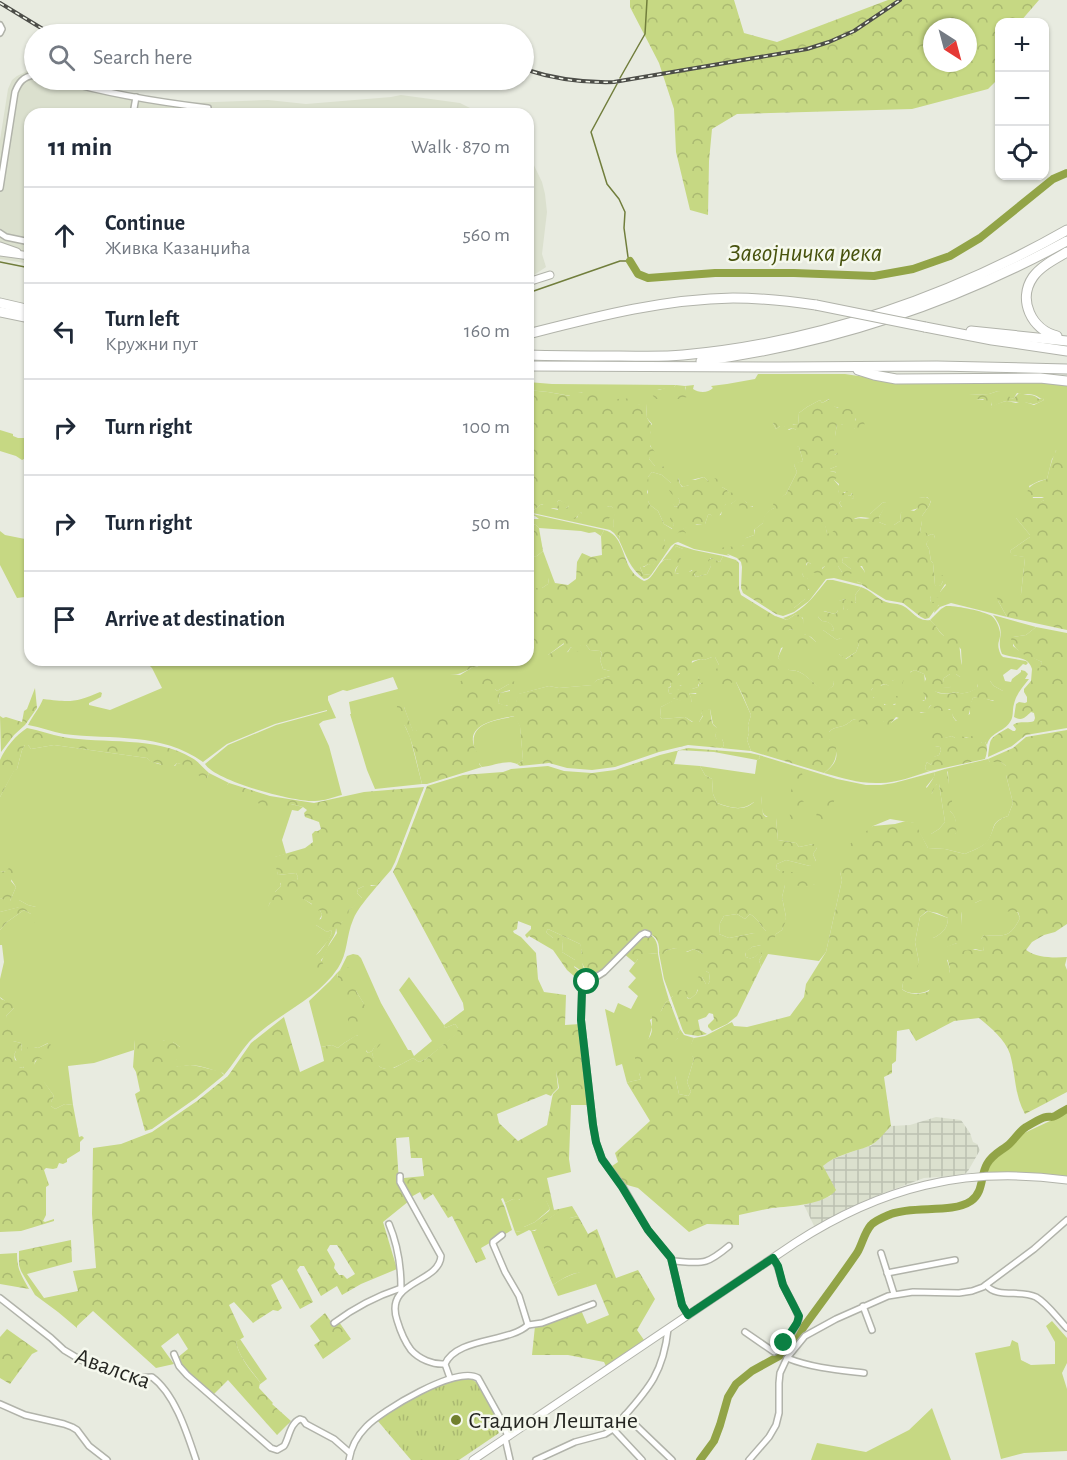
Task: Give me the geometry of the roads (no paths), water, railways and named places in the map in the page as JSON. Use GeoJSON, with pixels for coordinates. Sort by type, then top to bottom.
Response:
{"type":"FeatureCollection","features":[{"type":"Feature","properties":{"kind":"highway"},"geometry":{"type":"LineString","coordinates":[[534,355],[682,355],[758,344],[807,333],[885,311],[940,291],[994,268],[1067,230]]}},
{"type":"Feature","properties":{"kind":"highway"},"geometry":{"type":"LineString","coordinates":[[666,366],[784,348],[890,319],[986,281],[1067,241]]}},
{"type":"Feature","properties":{"kind":"highway"},"geometry":{"type":"LineString","coordinates":[[1067,252],[1036,274],[1027,292],[1028,309],[1037,325],[1043,331],[1067,340]]}},
{"type":"Feature","properties":{"kind":"highway"},"geometry":{"type":"LineString","coordinates":[[534,332],[585,319],[657,305],[702,299],[766,299],[816,305],[939,331],[1067,351]]}},
{"type":"Feature","properties":{"kind":"highway"},"geometry":{"type":"LineString","coordinates":[[0,303],[24,309]]}},
{"type":"Feature","properties":{"kind":"highway"},"geometry":{"type":"LineString","coordinates":[[0,312],[24,317]]}},
{"type":"Feature","properties":{"kind":"highway"},"geometry":{"type":"LineString","coordinates":[[939,331],[1001,333],[1067,340]]}},
{"type":"Feature","properties":{"kind":"highway"},"geometry":{"type":"LineString","coordinates":[[534,366],[937,366],[1067,369]]}},
{"type":"Feature","properties":{"kind":"highway"},"geometry":{"type":"LineString","coordinates":[[850,367],[896,379],[1040,378],[1067,381]]}},
{"type":"Feature","properties":{"kind":"main road"},"geometry":{"type":"LineString","coordinates":[[0,246],[19,254]]}},
{"type":"Feature","properties":{"kind":"main road"},"geometry":{"type":"LineString","coordinates":[[0,252],[24,255]]}},
{"type":"Feature","properties":{"kind":"main road"},"geometry":{"type":"LineString","coordinates":[[534,280],[550,275]]}},
{"type":"Feature","properties":{"kind":"main road"},"geometry":{"type":"LineString","coordinates":[[473,1460],[773,1258],[823,1226],[873,1201],[930,1184],[976,1177],[1025,1176],[1067,1180]]}},
{"type":"Feature","properties":{"kind":"street"},"geometry":{"type":"LineString","coordinates":[[0,25],[2,29],[0,33]]}},
{"type":"Feature","properties":{"kind":"street"},"geometry":{"type":"LineString","coordinates":[[0,188],[2,159],[15,92],[20,81],[24,78]]}},
{"type":"Feature","properties":{"kind":"street"},"geometry":{"type":"LineString","coordinates":[[100,90],[208,108]]}},
{"type":"Feature","properties":{"kind":"street"},"geometry":{"type":"LineString","coordinates":[[134,108],[136,97]]}},
{"type":"Feature","properties":{"kind":"street"},"geometry":{"type":"LineString","coordinates":[[0,233],[6,237],[24,241]]}},
{"type":"Feature","properties":{"kind":"street"},"geometry":{"type":"LineString","coordinates":[[648,934],[641,935],[604,972],[584,986],[581,1020],[593,1125],[602,1159],[648,1230],[673,1261],[682,1305],[688,1315]]}},
{"type":"Feature","properties":{"kind":"street"},"geometry":{"type":"LineString","coordinates":[[334,1323],[380,1294],[401,1290],[436,1268],[441,1260],[441,1256],[400,1182],[400,1176]]}},
{"type":"Feature","properties":{"kind":"street"},"geometry":{"type":"LineString","coordinates":[[749,1460],[769,1437],[778,1419],[779,1378],[787,1358],[805,1336],[863,1306],[894,1294],[959,1293],[978,1289],[1034,1249],[1067,1220]]}},
{"type":"Feature","properties":{"kind":"street"},"geometry":{"type":"LineString","coordinates":[[389,1224],[401,1276],[401,1290],[395,1304],[394,1314],[399,1327],[416,1354],[429,1362],[445,1364]]}},
{"type":"Feature","properties":{"kind":"street"},"geometry":{"type":"LineString","coordinates":[[502,1235],[493,1244],[519,1296],[528,1324]]}},
{"type":"Feature","properties":{"kind":"street"},"geometry":{"type":"LineString","coordinates":[[673,1261],[707,1262],[729,1246]]}},
{"type":"Feature","properties":{"kind":"street"},"geometry":{"type":"LineString","coordinates":[[880,1253],[894,1294]]}},
{"type":"Feature","properties":{"kind":"street"},"geometry":{"type":"LineString","coordinates":[[745,1332],[774,1352],[784,1343],[799,1319],[773,1258]]}},
{"type":"Feature","properties":{"kind":"street"},"geometry":{"type":"LineString","coordinates":[[888,1274],[955,1260]]}},
{"type":"Feature","properties":{"kind":"street"},"geometry":{"type":"LineString","coordinates":[[986,1285],[994,1292],[1018,1293],[1036,1297],[1067,1328]]}},
{"type":"Feature","properties":{"kind":"street","name":"Авалска"},"geometry":{"type":"LineString","coordinates":[[0,1298],[64,1350],[79,1359],[106,1370],[136,1377],[152,1377],[156,1380],[177,1412],[196,1460]]}},
{"type":"Feature","properties":{"kind":"street"},"geometry":{"type":"LineString","coordinates":[[450,1378],[445,1364],[452,1354],[469,1346],[511,1334],[528,1324],[542,1323],[593,1304]]}},
{"type":"Feature","properties":{"kind":"street"},"geometry":{"type":"LineString","coordinates":[[863,1306],[872,1330]]}},
{"type":"Feature","properties":{"kind":"street"},"geometry":{"type":"LineString","coordinates":[[536,1460],[575,1442],[605,1434],[613,1429],[647,1389],[659,1369],[666,1347],[668,1329]]}},
{"type":"Feature","properties":{"kind":"street"},"geometry":{"type":"LineString","coordinates":[[174,1354],[179,1366],[187,1375],[213,1400],[271,1448],[277,1450],[284,1446],[293,1425],[296,1420],[300,1419],[334,1439],[350,1452]]}},
{"type":"Feature","properties":{"kind":"street"},"geometry":{"type":"LineString","coordinates":[[787,1358],[831,1370],[864,1373]]}},
{"type":"Feature","properties":{"kind":"street"},"geometry":{"type":"LineString","coordinates":[[349,1460],[355,1439],[375,1419],[404,1400],[450,1378],[472,1375],[478,1378],[501,1418],[510,1460]]}},
{"type":"Feature","properties":{"kind":"street"},"geometry":{"type":"LineString","coordinates":[[0,1404],[25,1415],[72,1427],[89,1446],[107,1460]]}},
{"type":"Feature","properties":{"kind":"street"},"geometry":{"type":"LineString","coordinates":[[625,1415],[672,1460]]}},
{"type":"Feature","properties":{"kind":"street"},"geometry":{"type":"LineString","coordinates":[[613,1429],[642,1460]]}},
{"type":"Feature","properties":{"kind":"waterway"},"geometry":{"type":"LineString","coordinates":[[620,78],[645,34],[647,0]]}},
{"type":"Feature","properties":{"kind":"waterway"},"geometry":{"type":"LineString","coordinates":[[534,291],[620,261],[630,261],[624,228],[625,212],[619,199],[607,184],[591,132],[617,84]]}},
{"type":"Feature","properties":{"kind":"waterway","name":"Завојничка река"},"geometry":{"type":"LineString","coordinates":[[630,261],[638,274],[648,278],[715,273],[874,276],[913,269],[950,256],[980,238],[1053,179],[1067,173]]}},
{"type":"Feature","properties":{"kind":"waterway"},"geometry":{"type":"LineString","coordinates":[[0,262],[24,267]]}},
{"type":"Feature","properties":{"kind":"waterway"},"geometry":{"type":"LineString","coordinates":[[700,1460],[714,1441],[728,1397],[736,1384],[752,1371],[781,1355],[790,1346],[857,1253],[871,1225],[883,1217],[900,1211],[954,1207],[971,1201],[980,1189],[985,1169],[993,1156],[1010,1144],[1026,1127],[1046,1117],[1054,1117],[1067,1109]]}},
{"type":"Feature","properties":{"kind":"railway"},"geometry":{"type":"LineString","coordinates":[[534,72],[568,80],[614,82],[807,49],[854,31],[900,0]]}},
{"type":"Feature","properties":{"kind":"railway"},"geometry":{"type":"LineString","coordinates":[[0,3],[35,24]]}},
{"type":"Feature","properties":{"kind":"place","name":"Стадион Лештане"},"geometry":{"type":"Point","coordinates":[456,1420]}}]}
